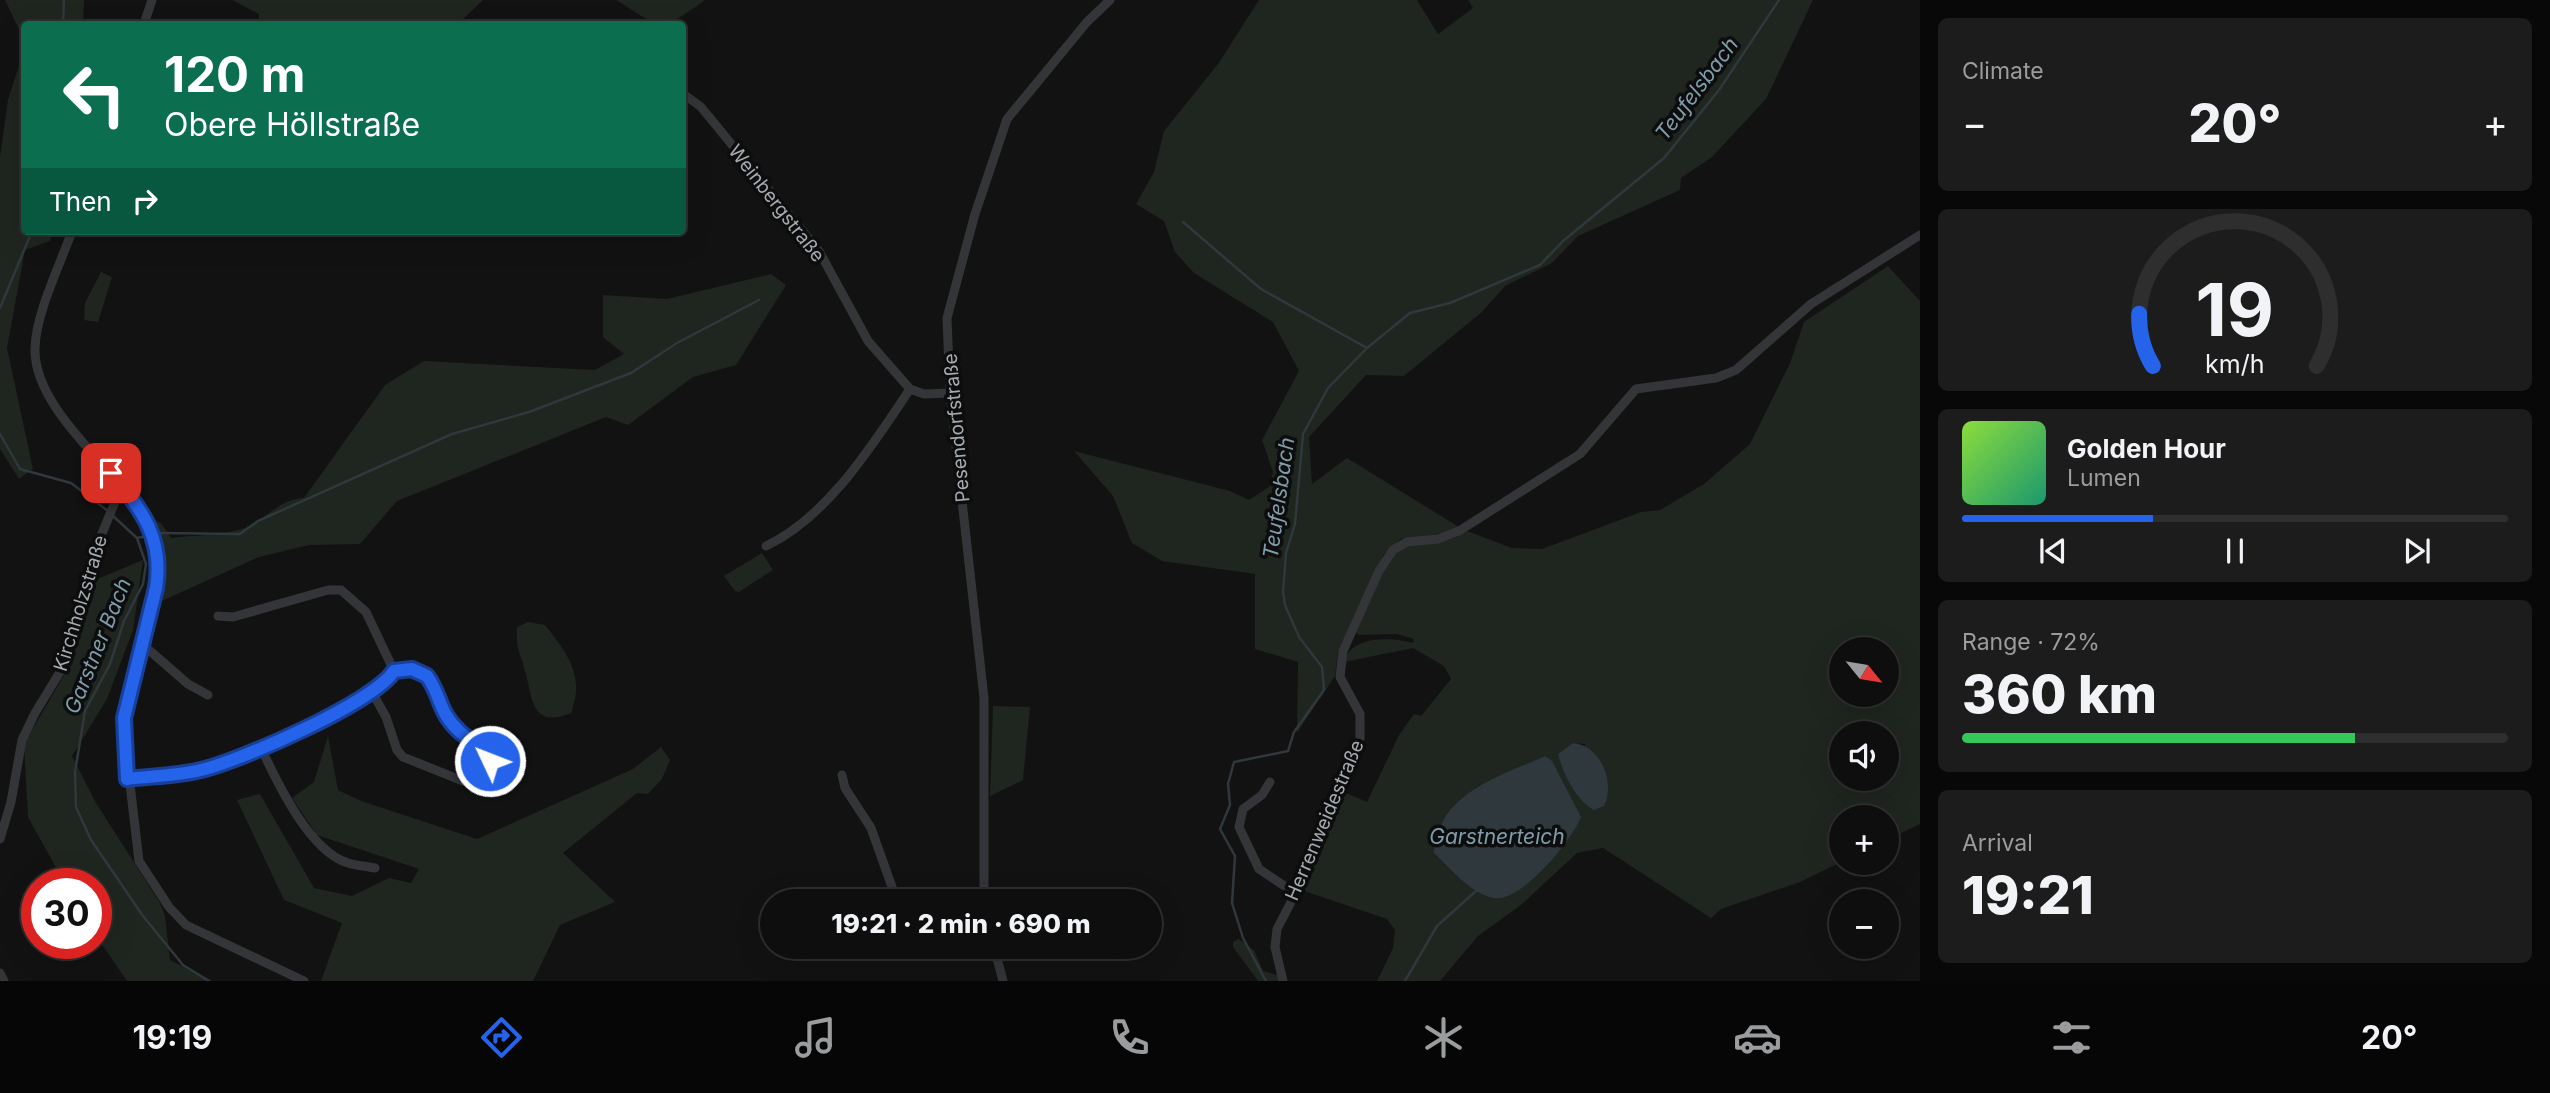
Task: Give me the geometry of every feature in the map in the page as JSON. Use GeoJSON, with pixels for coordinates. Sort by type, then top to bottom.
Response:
{"type":"FeatureCollection","features":[{"type":"Feature","properties":{"kind":"street"},"geometry":{"type":"LineString","coordinates":[[145,21],[152,0]]}},
{"type":"Feature","properties":{"kind":"street","name":"Pesendorfstraße"},"geometry":{"type":"LineString","coordinates":[[984,889],[984,698],[950,393],[947,318],[975,214],[1007,119],[1087,22],[1110,0]]}},
{"type":"Feature","properties":{"kind":"street","name":"Weinbergstraße"},"geometry":{"type":"LineString","coordinates":[[686,96],[701,107],[819,251],[854,320],[868,341],[910,389]]}},
{"type":"Feature","properties":{"kind":"street"},"geometry":{"type":"LineString","coordinates":[[71,235],[38,330],[35,349],[37,369],[50,400],[122,485],[148,521],[157,554],[156,588],[124,718],[127,779],[139,861],[169,907],[194,930],[304,981]]}},
{"type":"Feature","properties":{"kind":"street","name":"Herrenweidestraße"},"geometry":{"type":"LineString","coordinates":[[1283,981],[1275,939],[1281,918],[1306,872],[1321,824],[1360,739],[1360,714],[1343,684],[1340,661],[1378,571],[1393,550],[1407,542],[1438,539],[1459,531],[1580,454],[1636,388],[1716,378],[1736,370],[1811,304],[1920,235]]}},
{"type":"Feature","properties":{"kind":"street"},"geometry":{"type":"LineString","coordinates":[[766,546],[820,506],[846,478],[863,459],[910,389],[924,394],[950,393]]}},
{"type":"Feature","properties":{"kind":"street","name":"Kirchholzstraße"},"geometry":{"type":"LineString","coordinates":[[0,839],[11,802],[22,740],[34,713],[63,667],[91,559],[112,503],[122,485]]}},
{"type":"Feature","properties":{"kind":"street"},"geometry":{"type":"LineString","coordinates":[[218,616],[233,617],[328,590],[341,590],[366,612],[394,671]]}},
{"type":"Feature","properties":{"kind":"street"},"geometry":{"type":"LineString","coordinates":[[142,643],[188,684],[208,695]]}},
{"type":"Feature","properties":{"kind":"street"},"geometry":{"type":"LineString","coordinates":[[127,779],[199,771],[261,748],[310,726],[372,692],[384,684],[394,671],[412,669],[430,679],[445,717],[466,738],[488,752],[489,764],[481,780],[468,783],[403,757],[372,692]]}},
{"type":"Feature","properties":{"kind":"street"},"geometry":{"type":"LineString","coordinates":[[261,748],[309,831],[343,861],[374,869]]}},
{"type":"Feature","properties":{"kind":"street"},"geometry":{"type":"LineString","coordinates":[[846,781],[871,828],[893,889]]}},
{"type":"Feature","properties":{"kind":"street"},"geometry":{"type":"LineString","coordinates":[[1270,782],[1262,795],[1243,809],[1239,827],[1259,869],[1295,893]]}},
{"type":"Feature","properties":{"kind":"street"},"geometry":{"type":"LineString","coordinates":[[997,959],[1003,981]]}},
{"type":"Feature","properties":{"kind":"street"},"geometry":{"type":"LineString","coordinates":[[0,974],[4,981]]}},
{"type":"Feature","properties":{"kind":"shaded area"},"geometry":{"type":"Polygon","coordinates":[[[5,0],[84,0],[83,21],[21,21],[21,34],[5,0]]]}},
{"type":"Feature","properties":{"kind":"shaded area"},"geometry":{"type":"Polygon","coordinates":[[[232,0],[483,0],[461,21],[259,21],[259,14],[232,0]]]}},
{"type":"Feature","properties":{"kind":"shaded area"},"geometry":{"type":"Polygon","coordinates":[[[616,0],[705,0],[673,21],[650,21],[616,0]]]}},
{"type":"Feature","properties":{"kind":"shaded area"},"geometry":{"type":"Polygon","coordinates":[[[1259,0],[1417,0],[1438,34],[1473,8],[1468,0],[1813,0],[1766,99],[1712,157],[1681,178],[1680,190],[1578,236],[1552,263],[1505,286],[1482,312],[1404,376],[1366,375],[1309,437],[1312,484],[1347,458],[1459,527],[1434,535],[1401,539],[1384,554],[1338,652],[1335,676],[1297,733],[1298,662],[1255,649],[1255,574],[1162,561],[1132,543],[1113,496],[1074,451],[1230,491],[1249,500],[1269,487],[1273,472],[1262,440],[1299,371],[1273,322],[1194,273],[1175,252],[1164,221],[1136,204],[1154,172],[1164,131],[1218,64],[1259,0]]]}},
{"type":"Feature","properties":{"kind":"shaded area"},"geometry":{"type":"Polygon","coordinates":[[[21,59],[21,235],[51,235],[50,241],[25,250],[7,348],[33,469],[19,479],[0,449],[0,157],[8,100],[21,59]]]}},
{"type":"Feature","properties":{"kind":"shaded area"},"geometry":{"type":"Polygon","coordinates":[[[1888,266],[1920,301],[1920,824],[1899,834],[1899,805],[1829,805],[1829,868],[1800,882],[1721,909],[1711,918],[1603,848],[1577,853],[1521,905],[1478,936],[1440,981],[1377,981],[1393,948],[1395,930],[1387,919],[1301,890],[1325,825],[1342,791],[1367,802],[1399,735],[1414,714],[1421,716],[1451,679],[1444,666],[1413,648],[1344,662],[1355,647],[1373,640],[1413,643],[1414,639],[1397,634],[1358,635],[1356,631],[1383,569],[1400,550],[1418,544],[1452,539],[1467,531],[1512,548],[1542,549],[1641,512],[1660,510],[1704,484],[1750,444],[1790,363],[1804,322],[1888,266]],[[1573,743],[1559,755],[1581,799],[1585,744],[1573,743]],[[1545,756],[1495,777],[1466,795],[1443,820],[1435,837],[1459,874],[1495,898],[1545,756]]]}},
{"type":"Feature","properties":{"kind":"shaded area"},"geometry":{"type":"Polygon","coordinates":[[[101,272],[112,277],[98,322],[84,320],[85,303],[101,272]]]}},
{"type":"Feature","properties":{"kind":"shaded area"},"geometry":{"type":"Polygon","coordinates":[[[771,274],[786,285],[736,365],[693,377],[628,425],[606,417],[397,501],[360,544],[309,545],[259,557],[162,601],[164,583],[156,521],[161,523],[171,538],[225,533],[250,525],[287,502],[304,498],[385,385],[424,361],[595,370],[624,354],[603,337],[603,295],[667,299],[771,274]]]}},
{"type":"Feature","properties":{"kind":"shaded area"},"geometry":{"type":"Polygon","coordinates":[[[762,553],[773,570],[739,592],[735,591],[724,576],[762,553]]]}},
{"type":"Feature","properties":{"kind":"shaded area"},"geometry":{"type":"Polygon","coordinates":[[[143,560],[133,630],[107,699],[72,756],[96,803],[160,903],[165,916],[170,960],[213,981],[127,981],[112,959],[112,868],[56,868],[28,817],[24,744],[71,663],[90,582],[143,560]]]}},
{"type":"Feature","properties":{"kind":"shaded area"},"geometry":{"type":"Polygon","coordinates":[[[528,622],[545,625],[572,666],[576,688],[571,713],[548,717],[536,708],[517,641],[517,627],[528,622]]]}},
{"type":"Feature","properties":{"kind":"shaded area"},"geometry":{"type":"Polygon","coordinates":[[[993,706],[1030,707],[1023,780],[990,796],[993,706]]]}},
{"type":"Feature","properties":{"kind":"shaded area"},"geometry":{"type":"Polygon","coordinates":[[[328,736],[338,790],[361,801],[477,839],[633,769],[661,747],[670,760],[662,779],[648,794],[637,793],[563,853],[615,902],[560,925],[533,981],[321,981],[342,923],[284,900],[237,800],[260,794],[314,888],[352,896],[389,878],[411,883],[419,869],[317,835],[292,798],[314,782],[328,736]]]}},
{"type":"Feature","properties":{"kind":"shaded area"},"geometry":{"type":"Polygon","coordinates":[[[1239,939],[1254,950],[1263,971],[1277,975],[1281,981],[1258,981],[1233,947],[1233,942],[1239,939]]]}},
{"type":"Feature","properties":{"kind":"water"},"geometry":{"type":"Polygon","coordinates":[[[1573,743],[1591,750],[1598,757],[1607,776],[1604,806],[1594,810],[1576,793],[1560,762],[1558,754],[1573,743]]]}},
{"type":"Feature","properties":{"kind":"water","name":"Garstnerteich"},"geometry":{"type":"Polygon","coordinates":[[[1545,756],[1552,761],[1581,817],[1557,854],[1518,891],[1505,897],[1485,896],[1461,880],[1434,853],[1438,832],[1446,815],[1458,801],[1473,790],[1545,756]]]}},
{"type":"Feature","properties":{"kind":"waterway","name":"Garstner Bach"},"geometry":{"type":"LineString","coordinates":[[63,21],[64,0]]}},
{"type":"Feature","properties":{"kind":"waterway","name":"Teufelsbach"},"geometry":{"type":"LineString","coordinates":[[1266,981],[1243,938],[1232,903],[1235,856],[1220,829],[1230,805],[1228,784],[1234,762],[1288,751],[1294,732],[1324,690],[1322,667],[1299,637],[1285,605],[1283,592],[1286,553],[1295,524],[1303,434],[1328,388],[1367,348],[1410,313],[1450,303],[1540,265],[1563,241],[1664,158],[1719,90],[1779,0]]}},
{"type":"Feature","properties":{"kind":"waterway"},"geometry":{"type":"LineString","coordinates":[[1183,222],[1261,289],[1367,348]]}},
{"type":"Feature","properties":{"kind":"waterway","name":"Garstner Bach"},"geometry":{"type":"LineString","coordinates":[[0,308],[30,235]]}},
{"type":"Feature","properties":{"kind":"waterway"},"geometry":{"type":"LineString","coordinates":[[158,533],[240,534],[258,521],[452,434],[529,412],[631,373],[677,343],[759,300]]}},
{"type":"Feature","properties":{"kind":"waterway","name":"Garstner Bach"},"geometry":{"type":"LineString","coordinates":[[0,434],[20,469],[71,483],[108,511]]}},
{"type":"Feature","properties":{"kind":"waterway","name":"Garstner Bach"},"geometry":{"type":"LineString","coordinates":[[113,516],[137,538],[146,564],[143,584],[124,621],[110,664],[85,711],[75,772],[76,807],[91,840],[143,916],[183,965],[209,981]]}},
{"type":"Feature","properties":{"kind":"waterway"},"geometry":{"type":"LineString","coordinates":[[137,538],[147,536]]}},
{"type":"Feature","properties":{"kind":"waterway","name":"Teufelsbach"},"geometry":{"type":"LineString","coordinates":[[1405,981],[1437,926],[1477,890]]}},
{"type":"Feature","properties":{"kind":"route"},"geometry":{"type":"LineString","coordinates":[[111,473],[134,499],[148,521],[156,541],[158,567],[156,588],[124,718],[127,779],[199,771],[239,758],[310,726],[380,687],[394,671],[407,668],[427,676],[445,717],[466,738],[485,749],[490,761]]}}]}
